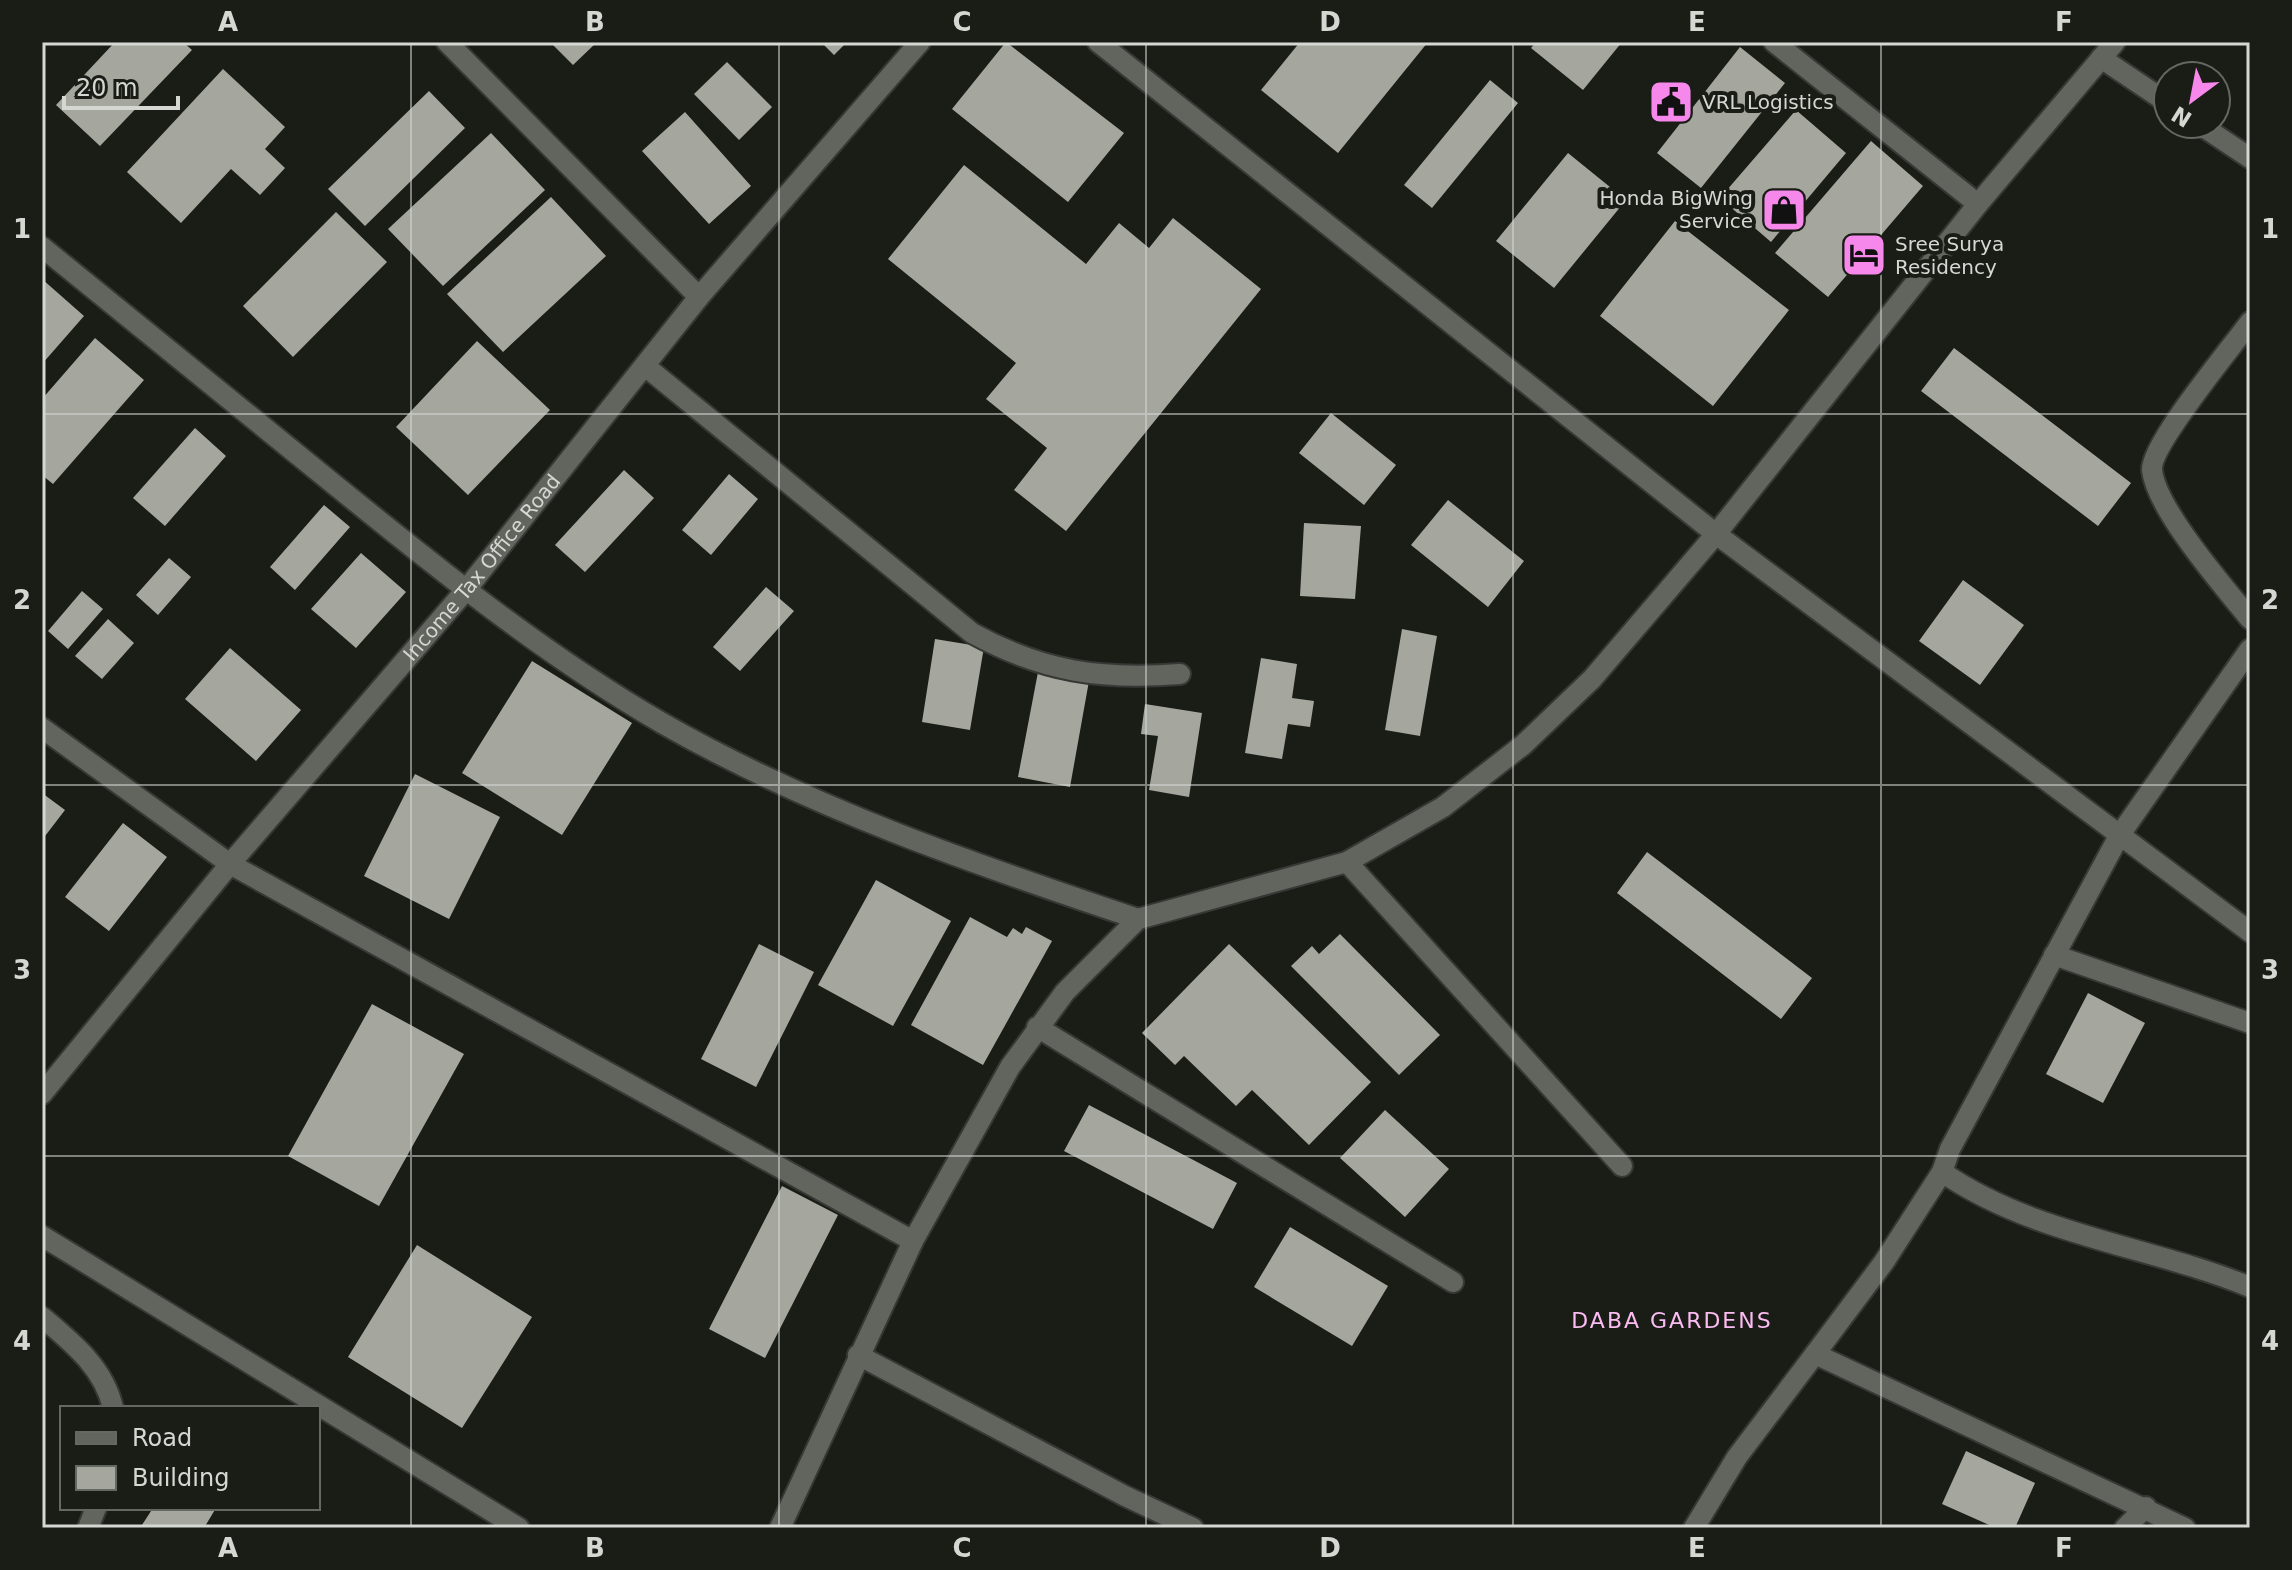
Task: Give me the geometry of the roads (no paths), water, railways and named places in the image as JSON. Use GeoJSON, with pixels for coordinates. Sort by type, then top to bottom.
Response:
{"type":"FeatureCollection","features":[{"type":"Feature","properties":{"kind":"street"},"geometry":{"type":"LineString","coordinates":[[447,42],[699,297]]}},
{"type":"Feature","properties":{"kind":"street","name":"Income Tax Office Road"},"geometry":{"type":"LineString","coordinates":[[42,1094],[230,864],[465,591],[699,297],[920,42]]}},
{"type":"Feature","properties":{"kind":"street"},"geometry":{"type":"LineString","coordinates":[[1098,42],[1716,534],[2250,932]]}},
{"type":"Feature","properties":{"kind":"street"},"geometry":{"type":"LineString","coordinates":[[1774,42],[1978,204]]}},
{"type":"Feature","properties":{"kind":"street"},"geometry":{"type":"LineString","coordinates":[[780,1528],[913,1241],[1010,1067],[1065,992],[1138,919],[1347,862],[1443,807],[1523,745],[1592,679],[1716,534],[1978,204],[2115,42]]}},
{"type":"Feature","properties":{"kind":"street"},"geometry":{"type":"LineString","coordinates":[[2101,58],[2152,92]]}},
{"type":"Feature","properties":{"kind":"street"},"geometry":{"type":"LineString","coordinates":[[2223,140],[2250,158]]}},
{"type":"Feature","properties":{"kind":"street"},"geometry":{"type":"LineString","coordinates":[[42,247],[465,591],[565,664],[665,725],[778,781],[1000,872],[1138,919]]}},
{"type":"Feature","properties":{"kind":"street"},"geometry":{"type":"LineString","coordinates":[[2250,322],[2162,441],[2152,468],[2161,497],[2176,521],[2250,619]]}},
{"type":"Feature","properties":{"kind":"street"},"geometry":{"type":"LineString","coordinates":[[645,366],[972,633],[1014,656],[1075,672],[1122,678],[1180,674]]}},
{"type":"Feature","properties":{"kind":"street"},"geometry":{"type":"LineString","coordinates":[[1694,1528],[1737,1457],[1884,1262],[1942,1172],[1950,1149],[2119,836],[2250,649]]}},
{"type":"Feature","properties":{"kind":"street"},"geometry":{"type":"LineString","coordinates":[[42,728],[230,864],[913,1241]]}},
{"type":"Feature","properties":{"kind":"street"},"geometry":{"type":"LineString","coordinates":[[1347,862],[1622,1166]]}},
{"type":"Feature","properties":{"kind":"street"},"geometry":{"type":"LineString","coordinates":[[2054,955],[2250,1023]]}},
{"type":"Feature","properties":{"kind":"street"},"geometry":{"type":"LineString","coordinates":[[1037,1027],[1453,1282]]}},
{"type":"Feature","properties":{"kind":"street"},"geometry":{"type":"LineString","coordinates":[[1942,1172],[1966,1189],[2033,1216],[2250,1287]]}},
{"type":"Feature","properties":{"kind":"street"},"geometry":{"type":"LineString","coordinates":[[42,1236],[320,1406]]}},
{"type":"Feature","properties":{"kind":"street"},"geometry":{"type":"LineString","coordinates":[[42,1317],[90,1361],[108,1384],[113,1406]]}},
{"type":"Feature","properties":{"kind":"street"},"geometry":{"type":"LineString","coordinates":[[1815,1354],[2146,1507],[2185,1528]]}},
{"type":"Feature","properties":{"kind":"street"},"geometry":{"type":"LineString","coordinates":[[858,1355],[1125,1496],[1193,1528]]}},
{"type":"Feature","properties":{"kind":"street"},"geometry":{"type":"LineString","coordinates":[[320,1406],[519,1528]]}},
{"type":"Feature","properties":{"kind":"street"},"geometry":{"type":"LineString","coordinates":[[2125,1528],[2146,1507]]}},
{"type":"Feature","properties":{"kind":"place","name":"VRL Logistics"},"geometry":{"type":"Point","coordinates":[1671,102]}},
{"type":"Feature","properties":{"kind":"place","name":"Honda BigWing Service"},"geometry":{"type":"Point","coordinates":[1784,210]}},
{"type":"Feature","properties":{"kind":"place","name":"Sree Surya Residency"},"geometry":{"type":"Point","coordinates":[1864,255]}},
{"type":"Feature","properties":{"kind":"district","name":"DABA GARDENS"},"geometry":{"type":"Point","coordinates":[1672,1320]}}]}
